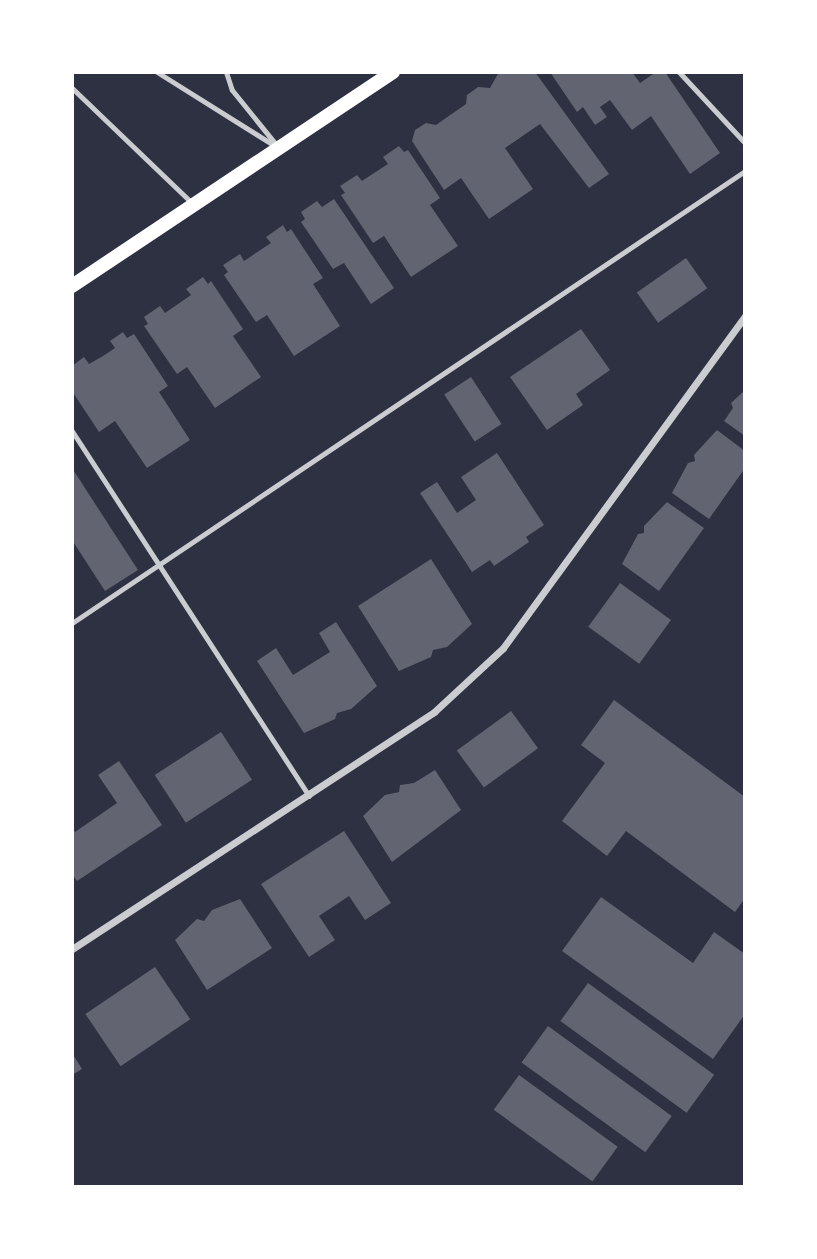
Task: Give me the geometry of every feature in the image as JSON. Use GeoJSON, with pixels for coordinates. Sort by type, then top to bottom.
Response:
{"type":"FeatureCollection","features":[{"type":"Feature","properties":{"kind":"main road"},"geometry":{"type":"LineString","coordinates":[[72,286],[393,72]]}},
{"type":"Feature","properties":{"kind":"street"},"geometry":{"type":"LineString","coordinates":[[72,949],[434,712],[503,648],[745,316]]}},
{"type":"Feature","properties":{"kind":"lane"},"geometry":{"type":"LineString","coordinates":[[159,72],[278,148]]}},
{"type":"Feature","properties":{"kind":"lane"},"geometry":{"type":"LineString","coordinates":[[226,72],[232,90],[278,148]]}},
{"type":"Feature","properties":{"kind":"lane"},"geometry":{"type":"LineString","coordinates":[[679,72],[745,143]]}},
{"type":"Feature","properties":{"kind":"lane"},"geometry":{"type":"LineString","coordinates":[[72,88],[193,204]]}},
{"type":"Feature","properties":{"kind":"lane"},"geometry":{"type":"LineString","coordinates":[[72,623],[161,567],[745,170]]}},
{"type":"Feature","properties":{"kind":"lane"},"geometry":{"type":"LineString","coordinates":[[72,431],[309,796]]}},
{"type":"Feature","properties":{"kind":"building"},"geometry":{"type":"Polygon","coordinates":[[[499,72],[535,72],[609,174],[589,188],[540,124],[505,148],[533,189],[489,219],[461,178],[444,190],[412,141],[415,130],[426,123],[436,125],[466,104],[467,95],[478,87],[490,88],[499,72]]]}},
{"type":"Feature","properties":{"kind":"building"},"geometry":{"type":"Polygon","coordinates":[[[550,72],[632,72],[640,83],[656,72],[665,72],[720,153],[690,174],[651,116],[632,130],[610,100],[600,107],[607,117],[595,125],[583,107],[577,112],[550,72]]]}},
{"type":"Feature","properties":{"kind":"building"},"geometry":{"type":"Polygon","coordinates":[[[399,146],[404,152],[408,150],[440,198],[430,205],[458,246],[411,277],[384,236],[373,243],[341,195],[345,193],[340,186],[357,175],[362,181],[388,164],[383,157],[399,146]]]}},
{"type":"Feature","properties":{"kind":"building"},"geometry":{"type":"Polygon","coordinates":[[[334,199],[394,288],[371,304],[344,263],[333,269],[301,222],[305,219],[301,212],[317,201],[322,207],[334,199]]]}},
{"type":"Feature","properties":{"kind":"building"},"geometry":{"type":"Polygon","coordinates":[[[283,225],[287,232],[291,229],[323,278],[313,284],[340,326],[294,356],[267,315],[256,322],[224,275],[228,272],[223,265],[240,254],[244,261],[271,243],[266,237],[283,225]]]}},
{"type":"Feature","properties":{"kind":"building"},"geometry":{"type":"Polygon","coordinates":[[[686,258],[707,288],[658,323],[637,292],[686,258]]]}},
{"type":"Feature","properties":{"kind":"building"},"geometry":{"type":"Polygon","coordinates":[[[203,277],[208,284],[211,281],[243,329],[233,336],[261,377],[215,408],[187,367],[177,374],[144,326],[148,324],[144,317],[160,306],[165,313],[191,295],[186,289],[203,277]]]}},
{"type":"Feature","properties":{"kind":"building"},"geometry":{"type":"Polygon","coordinates":[[[581,329],[610,370],[576,394],[583,405],[547,430],[510,377],[581,329]]]}},
{"type":"Feature","properties":{"kind":"building"},"geometry":{"type":"Polygon","coordinates":[[[123,332],[127,338],[134,334],[168,386],[159,392],[190,440],[147,468],[115,421],[99,432],[72,391],[72,366],[84,357],[89,364],[115,348],[110,341],[123,332]]]}},
{"type":"Feature","properties":{"kind":"building"},"geometry":{"type":"Polygon","coordinates":[[[471,377],[501,424],[475,441],[444,394],[471,377]]]}},
{"type":"Feature","properties":{"kind":"building"},"geometry":{"type":"Polygon","coordinates":[[[745,390],[745,436],[724,421],[733,408],[731,403],[745,390]]]}},
{"type":"Feature","properties":{"kind":"building"},"geometry":{"type":"Polygon","coordinates":[[[717,430],[745,451],[745,468],[709,519],[672,493],[688,463],[695,461],[694,455],[717,430]]]}},
{"type":"Feature","properties":{"kind":"building"},"geometry":{"type":"Polygon","coordinates":[[[497,453],[544,525],[526,537],[529,542],[494,566],[490,560],[472,572],[420,493],[437,482],[457,513],[476,500],[461,477],[497,453]]]}},
{"type":"Feature","properties":{"kind":"building"},"geometry":{"type":"Polygon","coordinates":[[[72,468],[138,570],[105,591],[72,540],[72,468]]]}},
{"type":"Feature","properties":{"kind":"building"},"geometry":{"type":"Polygon","coordinates":[[[667,502],[704,528],[659,591],[622,564],[638,534],[644,533],[644,526],[667,502]]]}},
{"type":"Feature","properties":{"kind":"building"},"geometry":{"type":"Polygon","coordinates":[[[431,559],[472,624],[447,647],[433,650],[431,657],[399,671],[358,606],[431,559]]]}},
{"type":"Feature","properties":{"kind":"building"},"geometry":{"type":"Polygon","coordinates":[[[620,583],[671,620],[639,664],[588,627],[620,583]]]}},
{"type":"Feature","properties":{"kind":"building"},"geometry":{"type":"Polygon","coordinates":[[[336,622],[377,686],[351,709],[337,713],[335,719],[304,733],[257,661],[276,648],[293,675],[330,652],[319,633],[336,622]]]}},
{"type":"Feature","properties":{"kind":"building"},"geometry":{"type":"Polygon","coordinates":[[[614,700],[745,797],[745,898],[735,912],[626,831],[607,856],[562,821],[605,763],[581,745],[614,700]]]}},
{"type":"Feature","properties":{"kind":"building"},"geometry":{"type":"Polygon","coordinates":[[[511,711],[538,748],[484,788],[457,750],[511,711]]]}},
{"type":"Feature","properties":{"kind":"building"},"geometry":{"type":"Polygon","coordinates":[[[221,732],[252,780],[186,823],[155,775],[221,732]]]}},
{"type":"Feature","properties":{"kind":"building"},"geometry":{"type":"Polygon","coordinates":[[[119,761],[162,825],[77,881],[72,874],[72,827],[75,832],[117,803],[98,775],[119,761]]]}},
{"type":"Feature","properties":{"kind":"building"},"geometry":{"type":"Polygon","coordinates":[[[435,770],[461,810],[392,862],[363,816],[385,795],[399,792],[400,785],[414,783],[435,770]]]}},
{"type":"Feature","properties":{"kind":"building"},"geometry":{"type":"Polygon","coordinates":[[[344,831],[391,903],[365,920],[349,896],[319,916],[335,940],[309,957],[261,884],[344,831]]]}},
{"type":"Feature","properties":{"kind":"building"},"geometry":{"type":"Polygon","coordinates":[[[601,897],[693,963],[714,932],[745,954],[745,1014],[713,1059],[562,951],[601,897]]]}},
{"type":"Feature","properties":{"kind":"building"},"geometry":{"type":"Polygon","coordinates":[[[240,899],[272,948],[207,990],[175,940],[197,919],[204,921],[212,910],[240,899]]]}},
{"type":"Feature","properties":{"kind":"building"},"geometry":{"type":"Polygon","coordinates":[[[155,967],[190,1019],[121,1066],[85,1014],[155,967]]]}},
{"type":"Feature","properties":{"kind":"building"},"geometry":{"type":"Polygon","coordinates":[[[588,983],[714,1075],[687,1113],[560,1021],[588,983]]]}},
{"type":"Feature","properties":{"kind":"building"},"geometry":{"type":"Polygon","coordinates":[[[548,1026],[672,1116],[645,1152],[522,1062],[548,1026]]]}},
{"type":"Feature","properties":{"kind":"building"},"geometry":{"type":"Polygon","coordinates":[[[72,1053],[82,1069],[72,1075],[72,1053]]]}},
{"type":"Feature","properties":{"kind":"building"},"geometry":{"type":"Polygon","coordinates":[[[519,1075],[618,1147],[592,1181],[494,1110],[519,1075]]]}}]}
